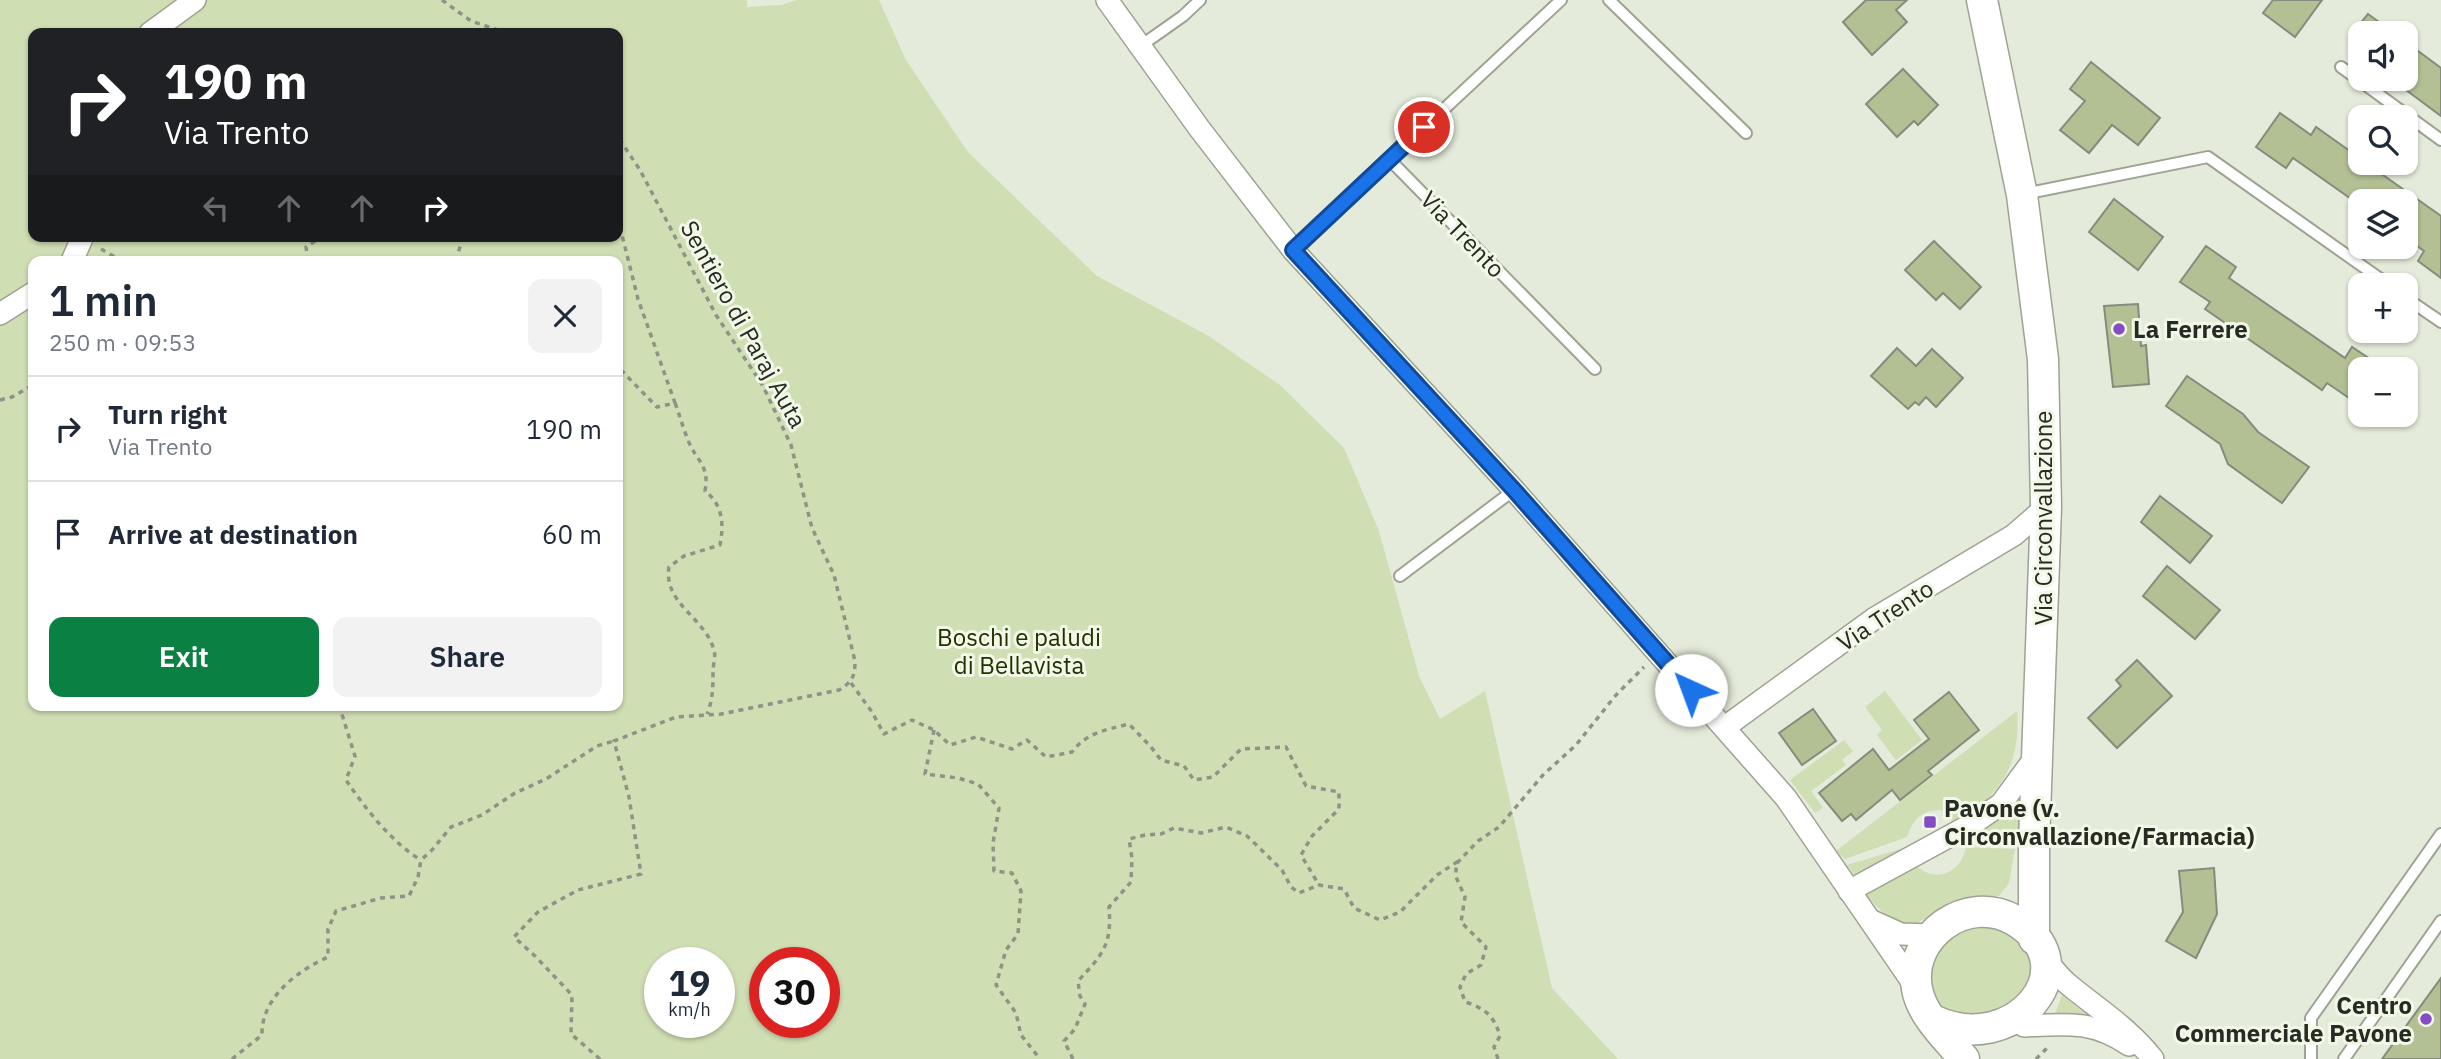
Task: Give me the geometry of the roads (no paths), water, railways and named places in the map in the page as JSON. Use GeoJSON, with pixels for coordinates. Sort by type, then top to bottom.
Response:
{"type":"FeatureCollection","features":[{"type":"Feature","properties":{"kind":"main road","name":"Via Circonvallazione"},"geometry":{"type":"LineString","coordinates":[[1982,0],[2022,195],[2043,359],[2046,507],[2034,843],[2038,947],[2046,971],[2043,993],[2021,1037]]}},
{"type":"Feature","properties":{"kind":"main road","name":"Via Circonvallazione"},"geometry":{"type":"LineString","coordinates":[[1989,912],[2008,899],[2021,885],[2034,843]]}},
{"type":"Feature","properties":{"kind":"main road"},"geometry":{"type":"LineString","coordinates":[[1964,1059],[1926,1011],[1917,989],[1918,960],[1931,935],[1957,916],[1989,912],[2014,920],[2038,947]]}},
{"type":"Feature","properties":{"kind":"main road"},"geometry":{"type":"LineString","coordinates":[[1933,1020],[1945,1031],[1961,1038],[1977,1041],[2010,1035],[2021,1037]]}},
{"type":"Feature","properties":{"kind":"street"},"geometry":{"type":"LineString","coordinates":[[157,28],[195,0]]}},
{"type":"Feature","properties":{"kind":"street"},"geometry":{"type":"LineString","coordinates":[[1107,0],[1139,47],[1293,250],[1514,490],[1786,798],[1917,989]]}},
{"type":"Feature","properties":{"kind":"street"},"geometry":{"type":"LineString","coordinates":[[0,314],[28,296]]}},
{"type":"Feature","properties":{"kind":"street","name":"Via Trento"},"geometry":{"type":"LineString","coordinates":[[1725,727],[1875,618],[2014,535],[2046,507]]}},
{"type":"Feature","properties":{"kind":"street"},"geometry":{"type":"LineString","coordinates":[[1849,891],[1972,824],[2001,804],[2038,754]]}},
{"type":"Feature","properties":{"kind":"street"},"geometry":{"type":"LineString","coordinates":[[1868,919],[1901,934],[1931,935]]}},
{"type":"Feature","properties":{"kind":"street"},"geometry":{"type":"LineString","coordinates":[[2038,947],[2066,983],[2120,1024],[2140,1043],[2151,1059]]}},
{"type":"Feature","properties":{"kind":"street"},"geometry":{"type":"LineString","coordinates":[[2021,1037],[2087,1025],[2110,1032],[2151,1059]]}},
{"type":"Feature","properties":{"kind":"lane"},"geometry":{"type":"LineString","coordinates":[[1139,47],[1183,16],[1200,0]]}},
{"type":"Feature","properties":{"kind":"lane"},"geometry":{"type":"LineString","coordinates":[[1293,250],[1561,0]]}},
{"type":"Feature","properties":{"kind":"lane"},"geometry":{"type":"LineString","coordinates":[[1609,0],[1746,133]]}},
{"type":"Feature","properties":{"kind":"lane"},"geometry":{"type":"LineString","coordinates":[[2341,67],[2441,140]]}},
{"type":"Feature","properties":{"kind":"lane"},"geometry":{"type":"LineString","coordinates":[[2022,195],[2208,158],[2372,273]]}},
{"type":"Feature","properties":{"kind":"lane","name":"Via Trento"},"geometry":{"type":"LineString","coordinates":[[1390,160],[1595,369]]}},
{"type":"Feature","properties":{"kind":"lane"},"geometry":{"type":"LineString","coordinates":[[2418,306],[2441,322]]}},
{"type":"Feature","properties":{"kind":"lane"},"geometry":{"type":"LineString","coordinates":[[1401,576],[1514,490]]}},
{"type":"Feature","properties":{"kind":"lane"},"geometry":{"type":"LineString","coordinates":[[2311,1059],[2311,1018],[2441,834]]}},
{"type":"Feature","properties":{"kind":"lane"},"geometry":{"type":"LineString","coordinates":[[2344,1059],[2441,921]]}},
{"type":"Feature","properties":{"kind":"place","name":"La Ferrere"},"geometry":{"type":"Point","coordinates":[2119,329]}},
{"type":"Feature","properties":{"kind":"place","name":"Pavone (v. Circonvallazione/Farmacia)"},"geometry":{"type":"Point","coordinates":[1930,822]}},
{"type":"Feature","properties":{"kind":"place","name":"Centro Commerciale Pavone"},"geometry":{"type":"Point","coordinates":[2426,1019]}},
{"type":"Feature","properties":{"kind":"park label","name":"Boschi e paludi di Bellavista"},"geometry":{"type":"Point","coordinates":[1019,651]}}]}
